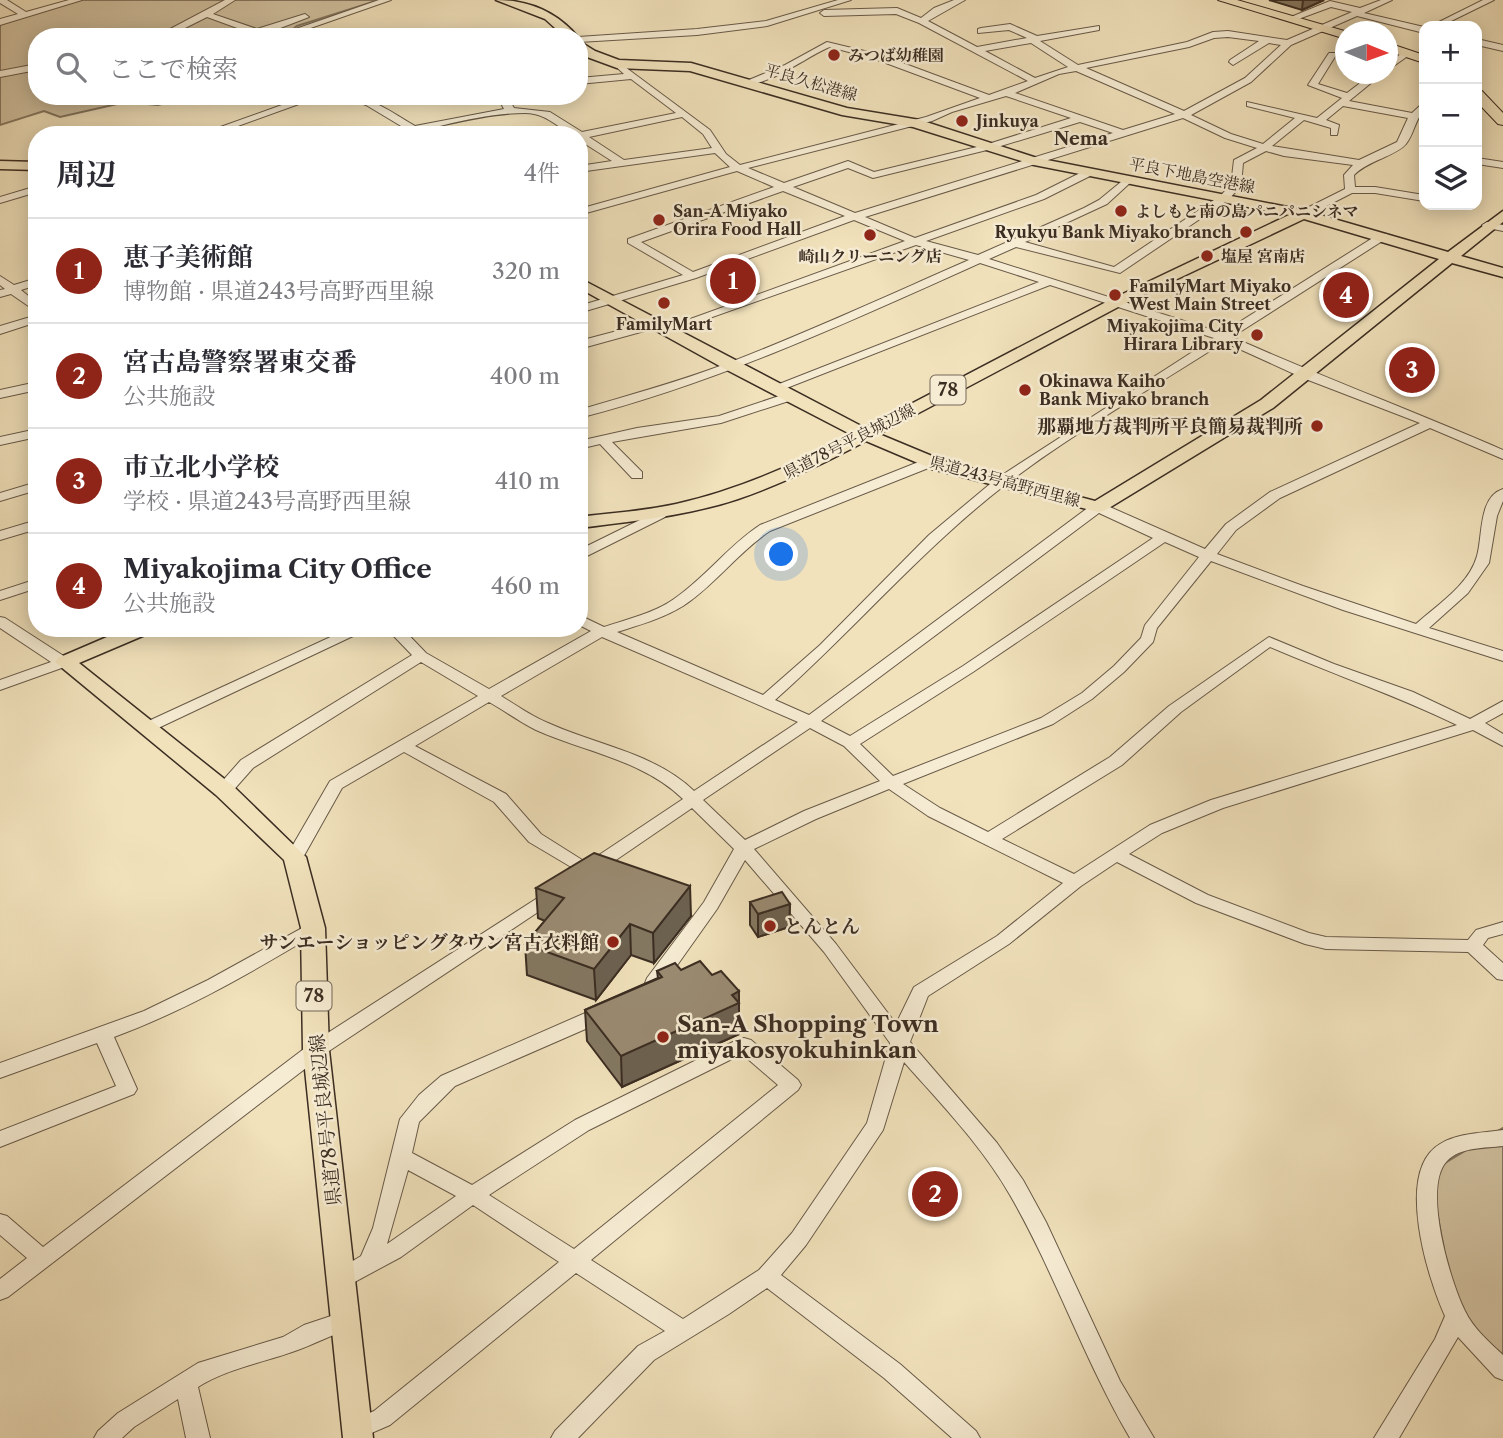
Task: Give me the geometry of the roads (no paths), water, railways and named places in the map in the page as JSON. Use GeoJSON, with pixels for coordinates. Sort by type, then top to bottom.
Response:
{"type":"FeatureCollection","features":[{"type":"Feature","properties":{"kind":"highway"},"geometry":{"type":"LineString","coordinates":[[1224,0],[1335,32]]}},
{"type":"Feature","properties":{"kind":"highway"},"geometry":{"type":"LineString","coordinates":[[1398,50],[1419,57]]}},
{"type":"Feature","properties":{"kind":"highway"},"geometry":{"type":"LineString","coordinates":[[1482,99],[1503,121]]}},
{"type":"Feature","properties":{"kind":"main road"},"geometry":{"type":"LineString","coordinates":[[502,0],[532,8],[560,22],[565,28]]}},
{"type":"Feature","properties":{"kind":"main road","name":"平良久松港線"},"geometry":{"type":"LineString","coordinates":[[588,51],[617,64],[691,67],[846,112],[915,123],[1034,161]]}},
{"type":"Feature","properties":{"kind":"main road","name":"平良下地島空港線"},"geometry":{"type":"LineString","coordinates":[[1034,161],[1303,214]]}},
{"type":"Feature","properties":{"kind":"main road"},"geometry":{"type":"LineString","coordinates":[[0,165],[28,166]]}},
{"type":"Feature","properties":{"kind":"main road"},"geometry":{"type":"LineString","coordinates":[[1303,214],[1503,273]]}},
{"type":"Feature","properties":{"kind":"main road","name":"県道78号平良城辺線"},"geometry":{"type":"LineString","coordinates":[[588,522],[660,514],[732,495],[811,463],[1115,303],[1303,214]]}},
{"type":"Feature","properties":{"kind":"main road","name":"県道243号高野西里線"},"geometry":{"type":"LineString","coordinates":[[588,287],[731,366],[864,434],[931,462],[1098,507],[1267,404],[1307,375],[1487,225],[1503,215]]}},
{"type":"Feature","properties":{"kind":"main road"},"geometry":{"type":"LineString","coordinates":[[124,637],[65,662],[224,790],[295,857]]}},
{"type":"Feature","properties":{"kind":"main road","name":"県道78号平良城辺線"},"geometry":{"type":"LineString","coordinates":[[295,857],[313,928],[316,1050],[358,1433]]}},
{"type":"Feature","properties":{"kind":"street"},"geometry":{"type":"LineString","coordinates":[[1,0],[25,15]]}},
{"type":"Feature","properties":{"kind":"street"},"geometry":{"type":"LineString","coordinates":[[0,22],[78,0]]}},
{"type":"Feature","properties":{"kind":"street"},"geometry":{"type":"LineString","coordinates":[[177,28],[231,0]]}},
{"type":"Feature","properties":{"kind":"street"},"geometry":{"type":"LineString","coordinates":[[272,28],[357,0]]}},
{"type":"Feature","properties":{"kind":"street"},"geometry":{"type":"LineString","coordinates":[[303,28],[387,0]]}},
{"type":"Feature","properties":{"kind":"street"},"geometry":{"type":"LineString","coordinates":[[588,41],[767,23],[847,0]]}},
{"type":"Feature","properties":{"kind":"street"},"geometry":{"type":"LineString","coordinates":[[922,21],[937,10],[961,0]]}},
{"type":"Feature","properties":{"kind":"street"},"geometry":{"type":"LineString","coordinates":[[588,308],[692,276],[852,217],[1184,114],[1248,80],[1288,43],[1388,0]]}},
{"type":"Feature","properties":{"kind":"street"},"geometry":{"type":"LineString","coordinates":[[1446,21],[1490,0]]}},
{"type":"Feature","properties":{"kind":"street"},"geometry":{"type":"LineString","coordinates":[[1290,19],[1330,4],[1419,29]]}},
{"type":"Feature","properties":{"kind":"street"},"geometry":{"type":"LineString","coordinates":[[804,12],[897,11],[922,21],[1033,80]]}},
{"type":"Feature","properties":{"kind":"street"},"geometry":{"type":"LineString","coordinates":[[206,14],[240,28]]}},
{"type":"Feature","properties":{"kind":"street"},"geometry":{"type":"LineString","coordinates":[[981,31],[1010,27],[1075,67],[1184,114],[1227,136],[1264,148],[1360,163]]}},
{"type":"Feature","properties":{"kind":"street"},"geometry":{"type":"LineString","coordinates":[[975,50],[1096,29]]}},
{"type":"Feature","properties":{"kind":"street"},"geometry":{"type":"LineString","coordinates":[[588,209],[915,123],[1075,67],[1176,47],[1213,35],[1228,34],[1288,43]]}},
{"type":"Feature","properties":{"kind":"street"},"geometry":{"type":"LineString","coordinates":[[1233,62],[1266,41]]}},
{"type":"Feature","properties":{"kind":"street"},"geometry":{"type":"LineString","coordinates":[[1482,43],[1503,48]]}},
{"type":"Feature","properties":{"kind":"street"},"geometry":{"type":"LineString","coordinates":[[749,82],[788,67],[830,44],[878,57],[989,98]]}},
{"type":"Feature","properties":{"kind":"street"},"geometry":{"type":"LineString","coordinates":[[1398,60],[1408,53]]}},
{"type":"Feature","properties":{"kind":"street"},"geometry":{"type":"LineString","coordinates":[[1332,55],[1313,85],[1347,98],[1414,116]]}},
{"type":"Feature","properties":{"kind":"street"},"geometry":{"type":"LineString","coordinates":[[617,64],[707,132],[718,150],[737,168],[914,241],[976,258],[1225,338],[1503,456]]}},
{"type":"Feature","properties":{"kind":"street"},"geometry":{"type":"LineString","coordinates":[[0,74],[28,69]]}},
{"type":"Feature","properties":{"kind":"street"},"geometry":{"type":"LineString","coordinates":[[588,81],[630,76]]}},
{"type":"Feature","properties":{"kind":"street"},"geometry":{"type":"LineString","coordinates":[[1320,121],[1364,84]]}},
{"type":"Feature","properties":{"kind":"street"},"geometry":{"type":"LineString","coordinates":[[1006,93],[1056,107],[1079,119],[1125,134]]}},
{"type":"Feature","properties":{"kind":"street"},"geometry":{"type":"LineString","coordinates":[[1347,98],[1419,106]]}},
{"type":"Feature","properties":{"kind":"street"},"geometry":{"type":"LineString","coordinates":[[1250,104],[1320,121],[1336,127],[1334,133]]}},
{"type":"Feature","properties":{"kind":"street"},"geometry":{"type":"LineString","coordinates":[[229,126],[291,105]]}},
{"type":"Feature","properties":{"kind":"street"},"geometry":{"type":"LineString","coordinates":[[372,105],[406,126]]}},
{"type":"Feature","properties":{"kind":"street"},"geometry":{"type":"LineString","coordinates":[[507,105],[511,112]]}},
{"type":"Feature","properties":{"kind":"street"},"geometry":{"type":"LineString","coordinates":[[1350,190],[1349,175],[1360,163],[1401,144],[1419,110]]}},
{"type":"Feature","properties":{"kind":"street"},"geometry":{"type":"LineString","coordinates":[[434,126],[511,112],[544,113],[565,126]]}},
{"type":"Feature","properties":{"kind":"street"},"geometry":{"type":"LineString","coordinates":[[588,133],[684,114]]}},
{"type":"Feature","properties":{"kind":"street"},"geometry":{"type":"LineString","coordinates":[[1015,243],[1116,271],[1224,198],[1236,186],[1238,162],[1264,148],[1301,118]]}},
{"type":"Feature","properties":{"kind":"street"},"geometry":{"type":"LineString","coordinates":[[692,276],[632,241],[848,164],[873,175],[988,147],[1079,119]]}},
{"type":"Feature","properties":{"kind":"street"},"geometry":{"type":"LineString","coordinates":[[588,140],[621,162]]}},
{"type":"Feature","properties":{"kind":"street"},"geometry":{"type":"LineString","coordinates":[[588,168],[718,150]]}},
{"type":"Feature","properties":{"kind":"street"},"geometry":{"type":"LineString","coordinates":[[1482,162],[1503,165]]}},
{"type":"Feature","properties":{"kind":"street"},"geometry":{"type":"LineString","coordinates":[[588,343],[660,328],[1040,197],[1088,173]]}},
{"type":"Feature","properties":{"kind":"street"},"geometry":{"type":"LineString","coordinates":[[588,411],[676,386],[844,320],[1103,202],[1127,180]]}},
{"type":"Feature","properties":{"kind":"street"},"geometry":{"type":"LineString","coordinates":[[1303,214],[1350,190],[1375,190],[1419,197]]}},
{"type":"Feature","properties":{"kind":"street"},"geometry":{"type":"LineString","coordinates":[[0,200],[28,192]]}},
{"type":"Feature","properties":{"kind":"street"},"geometry":{"type":"LineString","coordinates":[[1487,225],[1503,228]]}},
{"type":"Feature","properties":{"kind":"street"},"geometry":{"type":"LineString","coordinates":[[764,702],[825,648],[934,538],[1001,482],[1062,440],[1383,236]]}},
{"type":"Feature","properties":{"kind":"street"},"geometry":{"type":"LineString","coordinates":[[0,279],[28,301]]}},
{"type":"Feature","properties":{"kind":"street"},"geometry":{"type":"LineString","coordinates":[[775,388],[1049,282]]}},
{"type":"Feature","properties":{"kind":"street"},"geometry":{"type":"LineString","coordinates":[[0,293],[28,285]]}},
{"type":"Feature","properties":{"kind":"street"},"geometry":{"type":"LineString","coordinates":[[0,330],[28,321]]}},
{"type":"Feature","properties":{"kind":"street"},"geometry":{"type":"LineString","coordinates":[[0,394],[28,388]]}},
{"type":"Feature","properties":{"kind":"street"},"geometry":{"type":"LineString","coordinates":[[588,443],[721,418],[790,396]]}},
{"type":"Feature","properties":{"kind":"street"},"geometry":{"type":"LineString","coordinates":[[640,994],[662,975],[711,905],[743,848],[810,815],[1014,737],[1047,721],[1087,696],[1119,669],[1147,639],[1150,628],[1231,527],[1275,495],[1430,423]]}},
{"type":"Feature","properties":{"kind":"street"},"geometry":{"type":"LineString","coordinates":[[0,441],[28,435]]}},
{"type":"Feature","properties":{"kind":"street"},"geometry":{"type":"LineString","coordinates":[[603,440],[637,475]]}},
{"type":"Feature","properties":{"kind":"street"},"geometry":{"type":"LineString","coordinates":[[295,857],[336,785],[561,653],[603,632],[653,615],[679,602],[717,570],[744,542],[765,528],[931,462]]}},
{"type":"Feature","properties":{"kind":"street"},"geometry":{"type":"LineString","coordinates":[[0,497],[28,489]]}},
{"type":"Feature","properties":{"kind":"street"},"geometry":{"type":"LineString","coordinates":[[1419,630],[1473,577],[1482,562],[1494,499],[1503,493]]}},
{"type":"Feature","properties":{"kind":"street"},"geometry":{"type":"LineString","coordinates":[[0,1291],[316,1050],[810,721],[1098,507],[1161,538],[1339,606],[1503,656]]}},
{"type":"Feature","properties":{"kind":"street"},"geometry":{"type":"LineString","coordinates":[[588,551],[660,514]]}},
{"type":"Feature","properties":{"kind":"street"},"geometry":{"type":"LineString","coordinates":[[0,536],[28,527]]}},
{"type":"Feature","properties":{"kind":"street"},"geometry":{"type":"LineString","coordinates":[[850,743],[968,669],[1161,538]]}},
{"type":"Feature","properties":{"kind":"street"},"geometry":{"type":"LineString","coordinates":[[0,596],[28,586]]}},
{"type":"Feature","properties":{"kind":"street"},"geometry":{"type":"LineString","coordinates":[[0,621],[52,657],[65,662]]}},
{"type":"Feature","properties":{"kind":"street"},"geometry":{"type":"LineString","coordinates":[[588,624],[810,721],[850,743],[891,783],[934,812],[1075,882]]}},
{"type":"Feature","properties":{"kind":"street"},"geometry":{"type":"LineString","coordinates":[[148,727],[343,637]]}},
{"type":"Feature","properties":{"kind":"street"},"geometry":{"type":"LineString","coordinates":[[402,637],[421,656],[541,726],[639,763],[677,784],[743,848],[810,923],[900,1042],[990,1148],[1016,1186],[1036,1222],[1112,1387],[1142,1438]]}},
{"type":"Feature","properties":{"kind":"street"},"geometry":{"type":"LineString","coordinates":[[988,840],[1116,761],[1175,709],[1269,640],[1329,667],[1408,695],[1503,740]]}},
{"type":"Feature","properties":{"kind":"street"},"geometry":{"type":"LineString","coordinates":[[224,790],[247,764],[421,656]]}},
{"type":"Feature","properties":{"kind":"street"},"geometry":{"type":"LineString","coordinates":[[0,685],[65,662]]}},
{"type":"Feature","properties":{"kind":"street"},"geometry":{"type":"LineString","coordinates":[[563,1438],[646,1353],[767,1276],[799,1239],[876,1125],[900,1042],[913,1004],[921,992],[1003,940],[1075,882],[1156,829],[1217,804],[1471,724],[1503,706]]}},
{"type":"Feature","properties":{"kind":"street"},"geometry":{"type":"LineString","coordinates":[[402,745],[492,793],[535,838],[588,871]]}},
{"type":"Feature","properties":{"kind":"street"},"geometry":{"type":"LineString","coordinates":[[1115,854],[1202,899],[1281,931],[1326,943],[1473,946],[1503,974]]}},
{"type":"Feature","properties":{"kind":"street"},"geometry":{"type":"LineString","coordinates":[[0,1071],[150,1016],[215,985],[313,928]]}},
{"type":"Feature","properties":{"kind":"street"},"geometry":{"type":"LineString","coordinates":[[1473,946],[1482,934],[1503,928]]}},
{"type":"Feature","properties":{"kind":"street"},"geometry":{"type":"LineString","coordinates":[[369,1262],[383,1228],[410,1119],[426,1100],[449,1081],[622,1004]]}},
{"type":"Feature","properties":{"kind":"street"},"geometry":{"type":"LineString","coordinates":[[0,1139],[127,1089],[103,1034]]}},
{"type":"Feature","properties":{"kind":"street"},"geometry":{"type":"LineString","coordinates":[[341,1279],[393,1251],[472,1195],[582,1125],[744,1045],[791,1085],[382,1418],[358,1433]]}},
{"type":"Feature","properties":{"kind":"street"},"geometry":{"type":"LineString","coordinates":[[1503,1138],[1442,1153],[1430,1171],[1426,1199],[1445,1286],[1456,1317],[1478,1346],[1503,1370]]}},
{"type":"Feature","properties":{"kind":"street"},"geometry":{"type":"LineString","coordinates":[[401,1157],[472,1195],[683,1331]]}},
{"type":"Feature","properties":{"kind":"street"},"geometry":{"type":"LineString","coordinates":[[0,1222],[42,1259]]}},
{"type":"Feature","properties":{"kind":"street"},"geometry":{"type":"LineString","coordinates":[[767,1276],[892,1371],[966,1437]]}},
{"type":"Feature","properties":{"kind":"street"},"geometry":{"type":"LineString","coordinates":[[1386,1438],[1444,1344],[1456,1317]]}},
{"type":"Feature","properties":{"kind":"street"},"geometry":{"type":"LineString","coordinates":[[106,1438],[125,1420],[206,1370],[289,1344],[312,1332],[346,1320]]}},
{"type":"Feature","properties":{"kind":"street"},"geometry":{"type":"LineString","coordinates":[[186,1382],[198,1438]]}},
{"type":"Feature","properties":{"kind":"place","name":"みつば幼稚園"},"geometry":{"type":"Point","coordinates":[834,55]}},
{"type":"Feature","properties":{"kind":"place","name":"Jinkuya"},"geometry":{"type":"Point","coordinates":[962,121]}},
{"type":"Feature","properties":{"kind":"place","name":"よしもと南の島パニパニシネマ"},"geometry":{"type":"Point","coordinates":[1121,211]}},
{"type":"Feature","properties":{"kind":"place","name":"San-A Miyako Orira Food Hall"},"geometry":{"type":"Point","coordinates":[659,220]}},
{"type":"Feature","properties":{"kind":"place","name":"Ryukyu Bank Miyako branch"},"geometry":{"type":"Point","coordinates":[1246,232]}},
{"type":"Feature","properties":{"kind":"place","name":"崎山クリーニング店"},"geometry":{"type":"Point","coordinates":[870,235]}},
{"type":"Feature","properties":{"kind":"place","name":"塩屋 宮南店"},"geometry":{"type":"Point","coordinates":[1207,256]}},
{"type":"Feature","properties":{"kind":"place","name":"恵子美術館"},"geometry":{"type":"Point","coordinates":[733,281]}},
{"type":"Feature","properties":{"kind":"place","name":"FamilyMart Miyako West Main Street"},"geometry":{"type":"Point","coordinates":[1115,295]}},
{"type":"Feature","properties":{"kind":"place","name":"Miyakojima City Office"},"geometry":{"type":"Point","coordinates":[1346,295]}},
{"type":"Feature","properties":{"kind":"place","name":"FamilyMart"},"geometry":{"type":"Point","coordinates":[664,303]}},
{"type":"Feature","properties":{"kind":"place","name":"Miyakojima City Hirara Library"},"geometry":{"type":"Point","coordinates":[1257,335]}},
{"type":"Feature","properties":{"kind":"place","name":"市立北小学校"},"geometry":{"type":"Point","coordinates":[1412,370]}},
{"type":"Feature","properties":{"kind":"place","name":"Okinawa Kaiho Bank Miyako branch"},"geometry":{"type":"Point","coordinates":[1025,390]}},
{"type":"Feature","properties":{"kind":"place","name":"那覇地方裁判所平良簡易裁判所"},"geometry":{"type":"Point","coordinates":[1317,426]}},
{"type":"Feature","properties":{"kind":"place","name":"とんとん"},"geometry":{"type":"Point","coordinates":[770,926]}},
{"type":"Feature","properties":{"kind":"place","name":"サンエーショッピングタウン宮古衣料館"},"geometry":{"type":"Point","coordinates":[613,942]}},
{"type":"Feature","properties":{"kind":"place","name":"San-A Shopping Town miyakosyokuhinkan"},"geometry":{"type":"Point","coordinates":[663,1037]}},
{"type":"Feature","properties":{"kind":"place","name":"宮古島警察署東交番"},"geometry":{"type":"Point","coordinates":[935,1194]}},
{"type":"Feature","properties":{"kind":"district","name":"Nema"},"geometry":{"type":"Point","coordinates":[1081,139]}}]}
